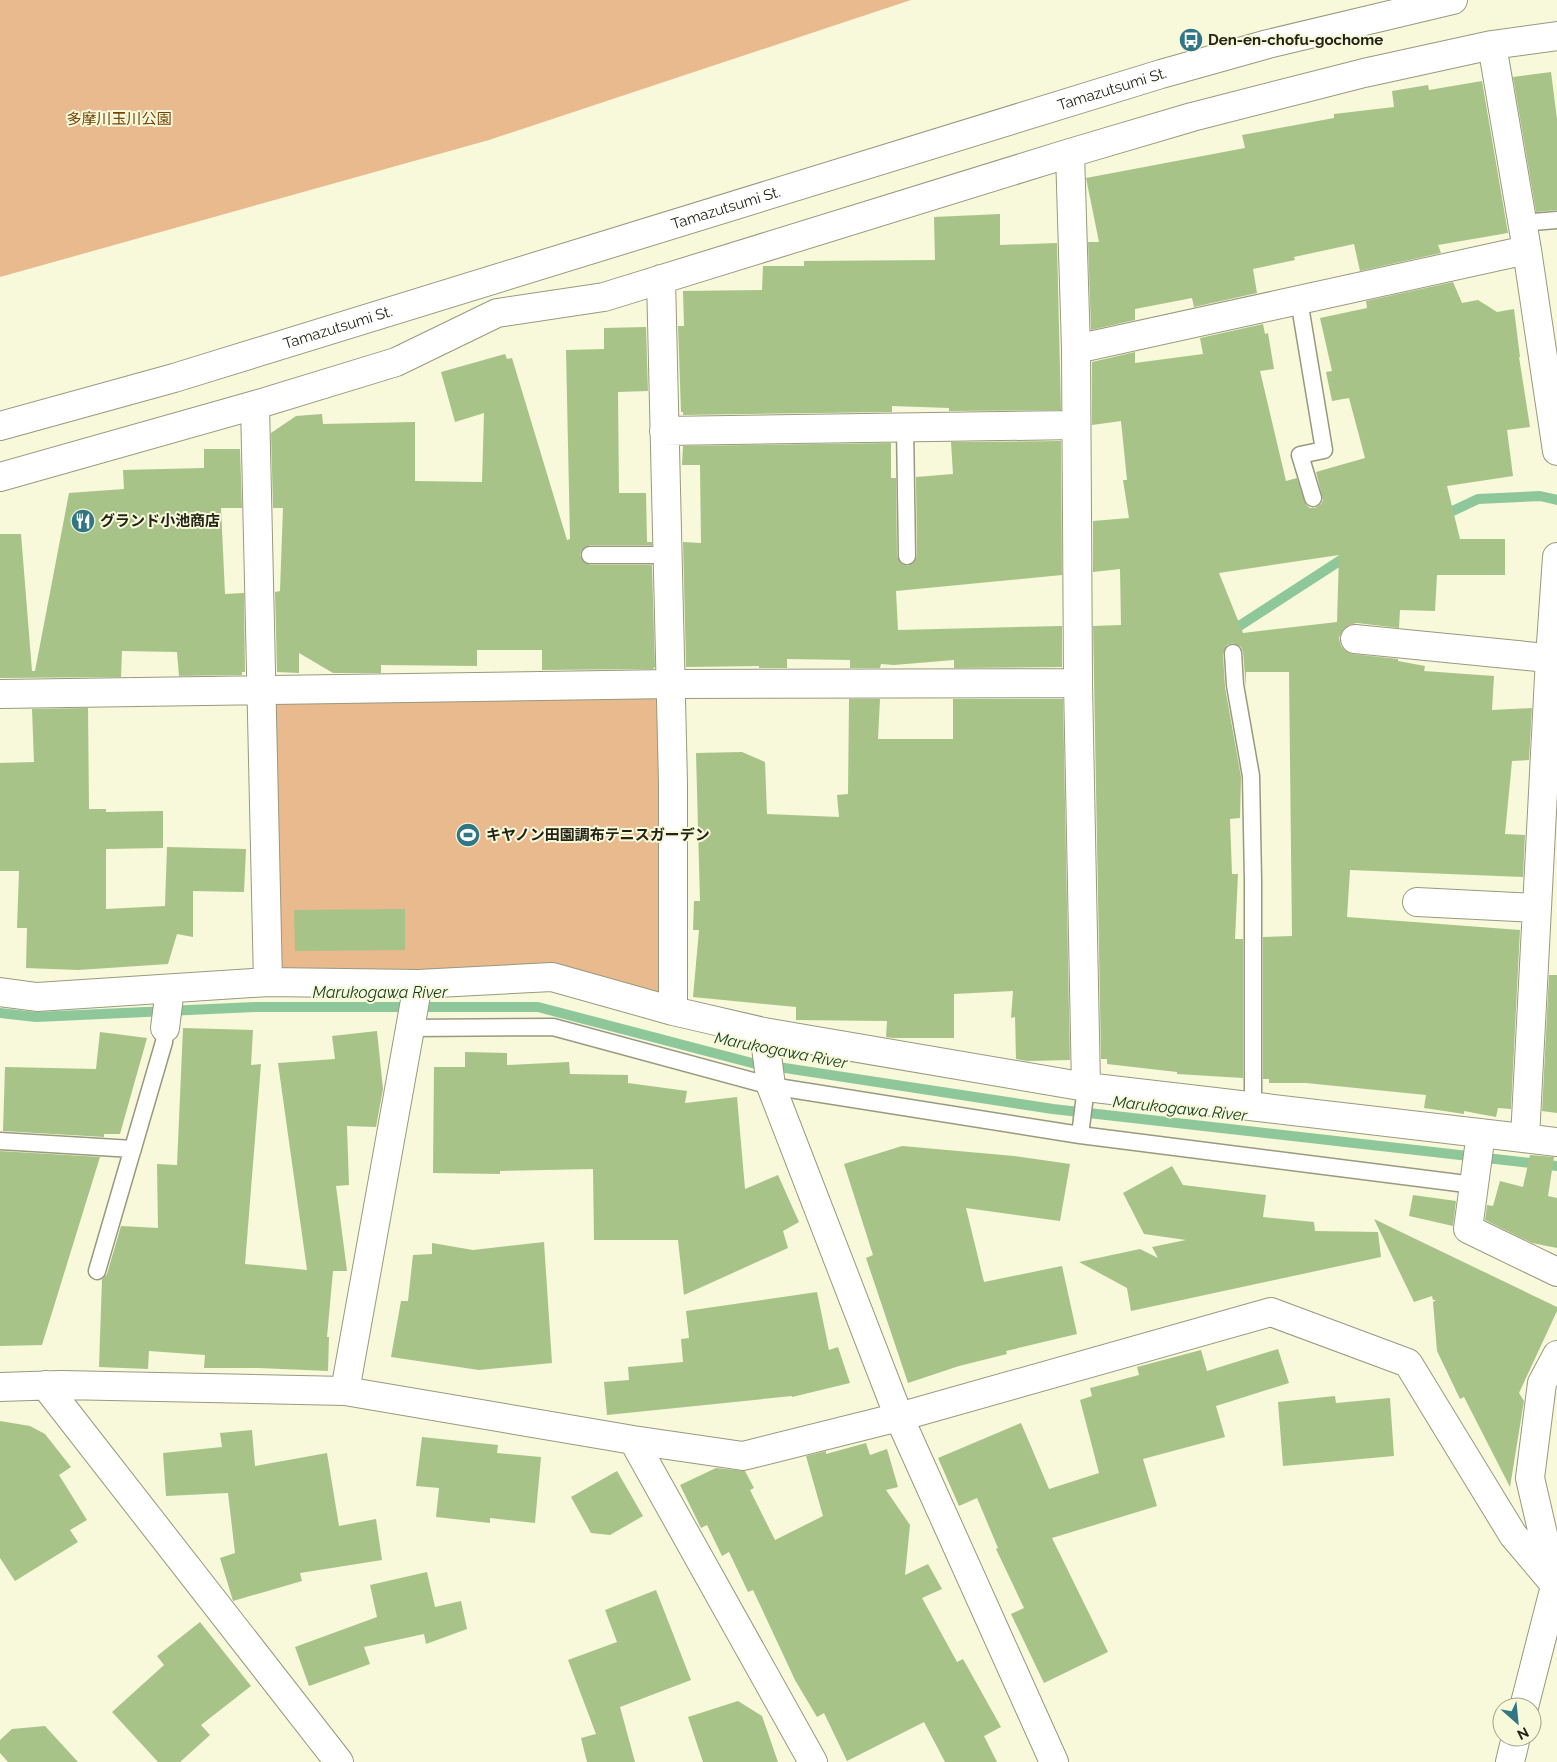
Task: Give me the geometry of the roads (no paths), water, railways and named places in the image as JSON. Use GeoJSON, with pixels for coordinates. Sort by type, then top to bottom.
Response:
{"type":"FeatureCollection","features":[{"type":"Feature","properties":{"kind":"street","name":"Tamazutsumi St."},"geometry":{"type":"LineString","coordinates":[[0,426],[174,378],[1161,74],[1268,44],[1453,0]]}},
{"type":"Feature","properties":{"kind":"street"},"geometry":{"type":"LineString","coordinates":[[0,477],[255,405],[396,362],[497,313],[604,297],[1192,117],[1354,76],[1492,45],[1557,36]]}},
{"type":"Feature","properties":{"kind":"street"},"geometry":{"type":"LineString","coordinates":[[1492,45],[1527,250],[1557,451]]}},
{"type":"Feature","properties":{"kind":"street"},"geometry":{"type":"LineString","coordinates":[[1070,153],[1076,349],[1078,683],[1086,1091]]}},
{"type":"Feature","properties":{"kind":"street"},"geometry":{"type":"LineString","coordinates":[[1076,349],[1527,250]]}},
{"type":"Feature","properties":{"kind":"street"},"geometry":{"type":"LineString","coordinates":[[661,279],[671,684],[673,1012]]}},
{"type":"Feature","properties":{"kind":"street"},"geometry":{"type":"LineString","coordinates":[[487,282],[497,313]]}},
{"type":"Feature","properties":{"kind":"street"},"geometry":{"type":"LineString","coordinates":[[255,405],[268,982]]}},
{"type":"Feature","properties":{"kind":"street"},"geometry":{"type":"LineString","coordinates":[[664,431],[1076,425]]}},
{"type":"Feature","properties":{"kind":"street"},"geometry":{"type":"LineString","coordinates":[[1525,1138],[1537,908],[1554,658],[1557,557]]}},
{"type":"Feature","properties":{"kind":"street"},"geometry":{"type":"LineString","coordinates":[[1355,639],[1554,658]]}},
{"type":"Feature","properties":{"kind":"street"},"geometry":{"type":"LineString","coordinates":[[0,694],[671,684],[1078,683]]}},
{"type":"Feature","properties":{"kind":"street"},"geometry":{"type":"LineString","coordinates":[[1418,902],[1537,908]]}},
{"type":"Feature","properties":{"kind":"street"},"geometry":{"type":"LineString","coordinates":[[0,992],[36,997],[170,993],[268,982],[417,988],[552,977],[765,1037],[1086,1091],[1253,1106],[1557,1142]]}},
{"type":"Feature","properties":{"kind":"street"},"geometry":{"type":"LineString","coordinates":[[345,1391],[417,988]]}},
{"type":"Feature","properties":{"kind":"street"},"geometry":{"type":"LineString","coordinates":[[165,1028],[170,993]]}},
{"type":"Feature","properties":{"kind":"street"},"geometry":{"type":"LineString","coordinates":[[765,1037],[771,1082],[899,1417],[1054,1762]]}},
{"type":"Feature","properties":{"kind":"street"},"geometry":{"type":"LineString","coordinates":[[1481,1133],[1468,1229],[1557,1272]]}},
{"type":"Feature","properties":{"kind":"street"},"geometry":{"type":"LineString","coordinates":[[0,1387],[45,1385],[345,1391],[633,1440],[742,1456],[899,1417],[1271,1312],[1408,1363],[1512,1535],[1556,1586]]}},
{"type":"Feature","properties":{"kind":"street"},"geometry":{"type":"LineString","coordinates":[[1527,1697],[1556,1586],[1530,1478],[1542,1383],[1557,1355]]}},
{"type":"Feature","properties":{"kind":"street"},"geometry":{"type":"LineString","coordinates":[[45,1385],[339,1762]]}},
{"type":"Feature","properties":{"kind":"street"},"geometry":{"type":"LineString","coordinates":[[633,1440],[813,1762]]}},
{"type":"Feature","properties":{"kind":"street"},"geometry":{"type":"LineString","coordinates":[[1510,1762],[1514,1747]]}},
{"type":"Feature","properties":{"kind":"lane"},"geometry":{"type":"LineString","coordinates":[[1522,223],[1557,220]]}},
{"type":"Feature","properties":{"kind":"lane"},"geometry":{"type":"LineString","coordinates":[[1299,300],[1324,450],[1300,455],[1313,498]]}},
{"type":"Feature","properties":{"kind":"lane"},"geometry":{"type":"LineString","coordinates":[[905,428],[907,556]]}},
{"type":"Feature","properties":{"kind":"lane"},"geometry":{"type":"LineString","coordinates":[[590,555],[668,555]]}},
{"type":"Feature","properties":{"kind":"lane"},"geometry":{"type":"LineString","coordinates":[[1232,653],[1235,686],[1251,776],[1253,1106]]}},
{"type":"Feature","properties":{"kind":"lane"},"geometry":{"type":"LineString","coordinates":[[411,1024],[553,1027],[771,1082],[1080,1132],[1474,1180]]}},
{"type":"Feature","properties":{"kind":"lane"},"geometry":{"type":"LineString","coordinates":[[97,1271],[164,1042],[165,1028]]}},
{"type":"Feature","properties":{"kind":"lane"},"geometry":{"type":"LineString","coordinates":[[1080,1132],[1086,1091]]}},
{"type":"Feature","properties":{"kind":"lane"},"geometry":{"type":"LineString","coordinates":[[0,1141],[133,1149]]}},
{"type":"Feature","properties":{"kind":"waterway"},"geometry":{"type":"LineString","coordinates":[[1442,516],[1478,499],[1540,496],[1557,500]]}},
{"type":"Feature","properties":{"kind":"waterway"},"geometry":{"type":"LineString","coordinates":[[1230,632],[1341,560],[1351,556]]}},
{"type":"Feature","properties":{"kind":"waterway","name":"Marukogawa River"},"geometry":{"type":"LineString","coordinates":[[0,1013],[36,1017],[255,1007],[538,1007],[752,1063],[1053,1109],[1557,1166]]}},
{"type":"Feature","properties":{"kind":"place","name":"Den-en-chofu-gochome"},"geometry":{"type":"Point","coordinates":[1191,40]}},
{"type":"Feature","properties":{"kind":"place","name":"グランド小池商店"},"geometry":{"type":"Point","coordinates":[83,521]}},
{"type":"Feature","properties":{"kind":"place","name":"キヤノン田園調布テニスガーデン"},"geometry":{"type":"Point","coordinates":[468,835]}},
{"type":"Feature","properties":{"kind":"park label","name":"多摩川玉川公園"},"geometry":{"type":"Point","coordinates":[119,119]}}]}
